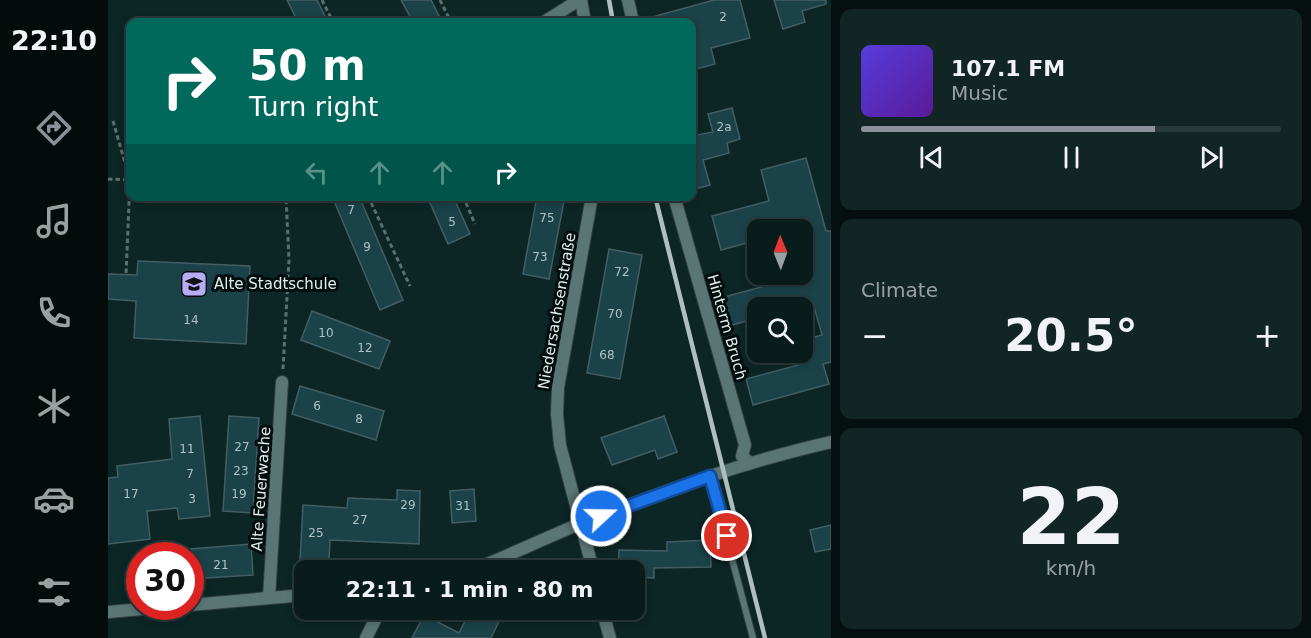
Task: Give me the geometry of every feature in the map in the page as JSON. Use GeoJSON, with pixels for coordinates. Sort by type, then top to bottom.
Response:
{"type":"FeatureCollection","features":[{"type":"Feature","properties":{"kind":"street"},"geometry":{"type":"LineString","coordinates":[[551,18],[580,0],[584,18]]}},
{"type":"Feature","properties":{"kind":"street"},"geometry":{"type":"LineString","coordinates":[[628,0],[632,18]]}},
{"type":"Feature","properties":{"kind":"street","name":"Niedersachsenstraße"},"geometry":{"type":"LineString","coordinates":[[590,560],[560,445],[557,414],[558,387],[591,201]]}},
{"type":"Feature","properties":{"kind":"street","name":"Hinterm Bruch"},"geometry":{"type":"LineString","coordinates":[[675,201],[745,445],[742,456],[750,463]]}},
{"type":"Feature","properties":{"kind":"street","name":"Alte Feuerwache"},"geometry":{"type":"LineString","coordinates":[[269,598],[282,382]]}},
{"type":"Feature","properties":{"kind":"street"},"geometry":{"type":"LineString","coordinates":[[496,560],[581,524],[710,476],[831,442]]}},
{"type":"Feature","properties":{"kind":"street"},"geometry":{"type":"LineString","coordinates":[[204,604],[294,596]]}},
{"type":"Feature","properties":{"kind":"street"},"geometry":{"type":"LineString","coordinates":[[108,612],[126,610]]}},
{"type":"Feature","properties":{"kind":"street"},"geometry":{"type":"LineString","coordinates":[[366,638],[375,620]]}},
{"type":"Feature","properties":{"kind":"street"},"geometry":{"type":"LineString","coordinates":[[605,620],[610,638]]}},
{"type":"Feature","properties":{"kind":"lane"},"geometry":{"type":"LineString","coordinates":[[710,476],[753,638]]}},
{"type":"Feature","properties":{"kind":"path"},"geometry":{"type":"LineString","coordinates":[[322,0],[331,18]]}},
{"type":"Feature","properties":{"kind":"path"},"geometry":{"type":"LineString","coordinates":[[440,0],[449,18]]}},
{"type":"Feature","properties":{"kind":"path"},"geometry":{"type":"LineString","coordinates":[[113,121],[126,166]]}},
{"type":"Feature","properties":{"kind":"path"},"geometry":{"type":"LineString","coordinates":[[108,179],[126,180]]}},
{"type":"Feature","properties":{"kind":"path"},"geometry":{"type":"LineString","coordinates":[[126,275],[129,201]]}},
{"type":"Feature","properties":{"kind":"path"},"geometry":{"type":"LineString","coordinates":[[282,382],[289,260],[286,201]]}},
{"type":"Feature","properties":{"kind":"path"},"geometry":{"type":"LineString","coordinates":[[370,201],[410,286]]}},
{"type":"Feature","properties":{"kind":"path"},"geometry":{"type":"LineString","coordinates":[[465,201],[475,224]]}},
{"type":"Feature","properties":{"kind":"building"},"geometry":{"type":"Polygon","coordinates":[[[287,0],[317,0],[326,18],[296,18],[287,0]]]}},
{"type":"Feature","properties":{"kind":"building"},"geometry":{"type":"Polygon","coordinates":[[[401,0],[431,0],[440,18],[411,18],[401,0]]]}},
{"type":"Feature","properties":{"kind":"building"},"geometry":{"type":"Polygon","coordinates":[[[714,0],[740,0],[750,38],[711,48],[715,64],[696,69],[696,18],[649,18],[714,0]]]}},
{"type":"Feature","properties":{"kind":"building"},"geometry":{"type":"Polygon","coordinates":[[[774,0],[826,0],[826,4],[802,11],[805,22],[783,29],[774,0]]]}},
{"type":"Feature","properties":{"kind":"building"},"geometry":{"type":"Polygon","coordinates":[[[732,108],[740,139],[727,143],[729,153],[703,160],[710,185],[696,189],[696,131],[697,135],[713,132],[708,114],[732,108]]]}},
{"type":"Feature","properties":{"kind":"building"},"geometry":{"type":"Polygon","coordinates":[[[806,158],[826,231],[831,231],[831,362],[823,364],[829,384],[753,405],[746,379],[813,363],[813,337],[822,335],[813,297],[747,297],[747,321],[732,325],[724,297],[769,285],[813,285],[813,219],[747,219],[747,243],[721,250],[712,216],[769,201],[761,170],[806,158]]]}},
{"type":"Feature","properties":{"kind":"building"},"geometry":{"type":"Polygon","coordinates":[[[334,201],[361,201],[403,300],[380,310],[334,201]]]}},
{"type":"Feature","properties":{"kind":"building"},"geometry":{"type":"Polygon","coordinates":[[[429,201],[455,201],[470,234],[448,244],[429,201]]]}},
{"type":"Feature","properties":{"kind":"building"},"geometry":{"type":"Polygon","coordinates":[[[536,201],[564,201],[549,279],[523,274],[536,201]]]}},
{"type":"Feature","properties":{"kind":"building"},"geometry":{"type":"Polygon","coordinates":[[[609,249],[642,255],[620,379],[587,373],[609,249]]]}},
{"type":"Feature","properties":{"kind":"building"},"geometry":{"type":"Polygon","coordinates":[[[138,261],[250,266],[246,344],[134,338],[136,301],[108,299],[108,274],[137,275],[138,261]]]}},
{"type":"Feature","properties":{"kind":"building"},"geometry":{"type":"Polygon","coordinates":[[[312,311],[390,341],[379,369],[301,340],[312,311]]]}},
{"type":"Feature","properties":{"kind":"building"},"geometry":{"type":"Polygon","coordinates":[[[300,386],[384,411],[376,440],[292,414],[300,386]]]}},
{"type":"Feature","properties":{"kind":"building"},"geometry":{"type":"Polygon","coordinates":[[[200,416],[210,516],[179,519],[177,508],[147,511],[150,539],[108,544],[108,478],[118,477],[117,466],[172,459],[169,419],[200,416]]]}},
{"type":"Feature","properties":{"kind":"building"},"geometry":{"type":"Polygon","coordinates":[[[229,416],[259,418],[253,513],[223,511],[229,416]]]}},
{"type":"Feature","properties":{"kind":"building"},"geometry":{"type":"Polygon","coordinates":[[[664,416],[677,452],[658,459],[655,450],[612,465],[601,438],[664,416]]]}},
{"type":"Feature","properties":{"kind":"building"},"geometry":{"type":"Polygon","coordinates":[[[474,489],[476,521],[452,523],[450,491],[474,489]]]}},
{"type":"Feature","properties":{"kind":"building"},"geometry":{"type":"Polygon","coordinates":[[[397,490],[420,491],[419,544],[330,540],[329,560],[300,560],[303,505],[347,508],[348,498],[397,500],[397,490]]]}},
{"type":"Feature","properties":{"kind":"building"},"geometry":{"type":"Polygon","coordinates":[[[831,525],[831,549],[815,552],[810,530],[831,525]]]}},
{"type":"Feature","properties":{"kind":"building"},"geometry":{"type":"Polygon","coordinates":[[[710,540],[711,567],[654,568],[654,578],[645,578],[645,560],[618,560],[619,550],[667,551],[667,542],[710,540]]]}},
{"type":"Feature","properties":{"kind":"building"},"geometry":{"type":"Polygon","coordinates":[[[251,544],[253,575],[204,578],[204,548],[251,544]]]}},
{"type":"Feature","properties":{"kind":"building"},"geometry":{"type":"Polygon","coordinates":[[[421,620],[434,620],[459,633],[466,620],[500,620],[491,638],[412,638],[421,620]]]}},
{"type":"Feature","properties":{"kind":"railway"},"geometry":{"type":"LineString","coordinates":[[609,0],[612,18]]}},
{"type":"Feature","properties":{"kind":"railway"},"geometry":{"type":"LineString","coordinates":[[656,201],[765,638]]}},
{"type":"Feature","properties":{"kind":"place","name":"Alte Stadtschule"},"geometry":{"type":"Point","coordinates":[194,284]}},
{"type":"Feature","properties":{"kind":"route"},"geometry":{"type":"LineString","coordinates":[[601,516],[710,476],[727,536]]}}]}
